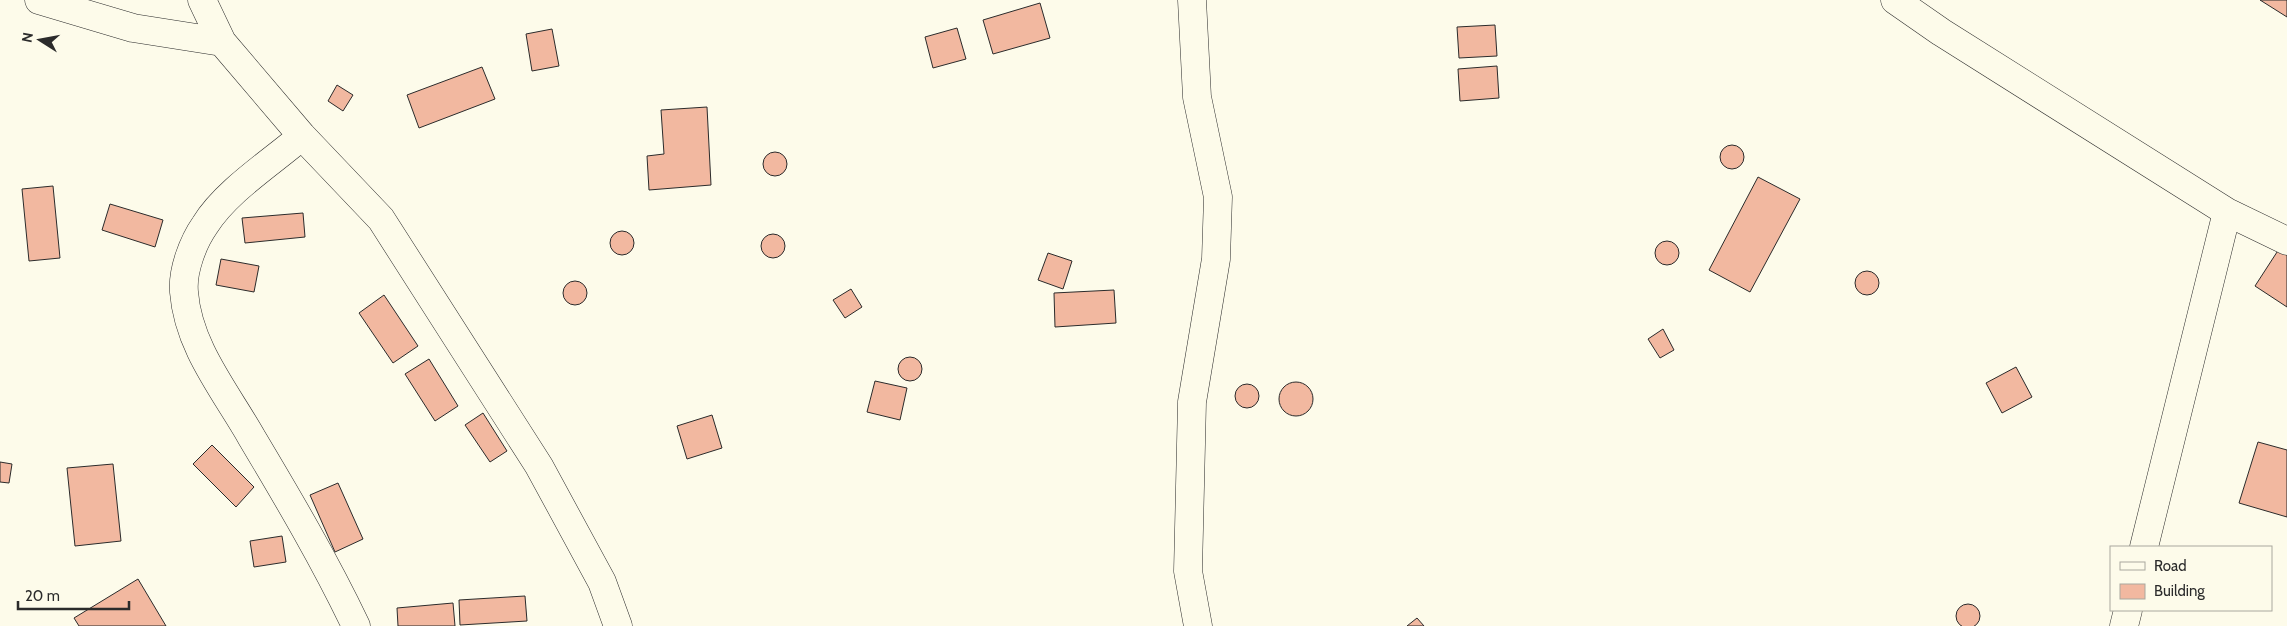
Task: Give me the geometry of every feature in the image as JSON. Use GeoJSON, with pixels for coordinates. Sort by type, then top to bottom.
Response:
{"type":"FeatureCollection","features":[{"type":"Feature","properties":{"kind":"street"},"geometry":{"type":"LineString","coordinates":[[38,0],[134,28],[222,42]]}},
{"type":"Feature","properties":{"kind":"street"},"geometry":{"type":"LineString","coordinates":[[202,0],[222,42],[302,136],[381,219],[539,466],[602,582],[618,626]]}},
{"type":"Feature","properties":{"kind":"street"},"geometry":{"type":"LineString","coordinates":[[1192,0],[1197,97],[1218,197],[1216,259],[1192,402],[1188,571],[1198,626]]}},
{"type":"Feature","properties":{"kind":"street"},"geometry":{"type":"LineString","coordinates":[[1894,0],[1941,32],[2227,212],[2287,241]]}},
{"type":"Feature","properties":{"kind":"street"},"geometry":{"type":"LineString","coordinates":[[302,136],[229,197],[205,224],[190,257],[184,291],[189,320],[208,368],[327,566],[356,626]]}},
{"type":"Feature","properties":{"kind":"street"},"geometry":{"type":"LineString","coordinates":[[2144,546],[2227,212]]}},
{"type":"Feature","properties":{"kind":"street"},"geometry":{"type":"LineString","coordinates":[[2124,626],[2128,611]]}},
{"type":"Feature","properties":{"kind":"building"},"geometry":{"type":"Polygon","coordinates":[[[2260,0],[2287,0],[2287,17],[2260,0]]]}},
{"type":"Feature","properties":{"kind":"building"},"geometry":{"type":"Polygon","coordinates":[[[1040,3],[1050,38],[993,54],[983,20],[1040,3]]]}},
{"type":"Feature","properties":{"kind":"building"},"geometry":{"type":"Polygon","coordinates":[[[1495,25],[1497,56],[1459,58],[1457,27],[1495,25]]]}},
{"type":"Feature","properties":{"kind":"building"},"geometry":{"type":"Polygon","coordinates":[[[957,28],[966,59],[933,68],[925,37],[957,28]]]}},
{"type":"Feature","properties":{"kind":"building"},"geometry":{"type":"Polygon","coordinates":[[[552,29],[559,66],[532,71],[526,34],[552,29]]]}},
{"type":"Feature","properties":{"kind":"building"},"geometry":{"type":"Polygon","coordinates":[[[1497,66],[1499,98],[1460,101],[1458,69],[1497,66]]]}},
{"type":"Feature","properties":{"kind":"building"},"geometry":{"type":"Polygon","coordinates":[[[482,67],[495,99],[419,128],[407,95],[482,67]]]}},
{"type":"Feature","properties":{"kind":"building"},"geometry":{"type":"Polygon","coordinates":[[[337,85],[353,95],[343,111],[328,101],[337,85]]]}},
{"type":"Feature","properties":{"kind":"building"},"geometry":{"type":"Polygon","coordinates":[[[707,107],[711,185],[649,190],[647,156],[664,154],[661,110],[707,107]]]}},
{"type":"Feature","properties":{"kind":"building"},"geometry":{"type":"Polygon","coordinates":[[[1732,145],[1741,148],[1744,157],[1741,166],[1732,169],[1723,166],[1720,157],[1723,148],[1732,145]]]}},
{"type":"Feature","properties":{"kind":"building"},"geometry":{"type":"Polygon","coordinates":[[[775,152],[784,155],[787,164],[784,173],[775,176],[766,173],[763,164],[766,155],[775,152]]]}},
{"type":"Feature","properties":{"kind":"building"},"geometry":{"type":"Polygon","coordinates":[[[1758,177],[1800,199],[1750,292],[1709,270],[1758,177]]]}},
{"type":"Feature","properties":{"kind":"building"},"geometry":{"type":"Polygon","coordinates":[[[53,186],[60,258],[29,261],[22,189],[53,186]]]}},
{"type":"Feature","properties":{"kind":"building"},"geometry":{"type":"Polygon","coordinates":[[[110,204],[163,220],[155,247],[102,230],[110,204]]]}},
{"type":"Feature","properties":{"kind":"building"},"geometry":{"type":"Polygon","coordinates":[[[303,213],[305,237],[245,243],[242,218],[303,213]]]}},
{"type":"Feature","properties":{"kind":"building"},"geometry":{"type":"Polygon","coordinates":[[[622,231],[631,234],[634,243],[631,252],[622,255],[613,252],[610,243],[613,234],[622,231]]]}},
{"type":"Feature","properties":{"kind":"building"},"geometry":{"type":"Polygon","coordinates":[[[773,234],[782,237],[785,246],[782,255],[773,258],[764,255],[761,246],[764,237],[773,234]]]}},
{"type":"Feature","properties":{"kind":"building"},"geometry":{"type":"Polygon","coordinates":[[[1667,241],[1676,244],[1679,253],[1676,262],[1667,265],[1658,262],[1655,253],[1658,244],[1667,241]]]}},
{"type":"Feature","properties":{"kind":"building"},"geometry":{"type":"Polygon","coordinates":[[[2279,249],[2287,254],[2287,307],[2255,286],[2279,249]]]}},
{"type":"Feature","properties":{"kind":"building"},"geometry":{"type":"Polygon","coordinates":[[[1048,253],[1072,261],[1063,289],[1038,280],[1048,253]]]}},
{"type":"Feature","properties":{"kind":"building"},"geometry":{"type":"Polygon","coordinates":[[[221,259],[259,266],[254,292],[216,285],[221,259]]]}},
{"type":"Feature","properties":{"kind":"building"},"geometry":{"type":"Polygon","coordinates":[[[1867,271],[1876,274],[1879,283],[1876,292],[1867,295],[1858,292],[1855,283],[1858,274],[1867,271]]]}},
{"type":"Feature","properties":{"kind":"building"},"geometry":{"type":"Polygon","coordinates":[[[575,281],[584,284],[587,293],[584,302],[575,305],[566,302],[563,293],[566,284],[575,281]]]}},
{"type":"Feature","properties":{"kind":"building"},"geometry":{"type":"Polygon","coordinates":[[[851,289],[862,307],[845,318],[833,300],[851,289]]]}},
{"type":"Feature","properties":{"kind":"building"},"geometry":{"type":"Polygon","coordinates":[[[1114,290],[1116,323],[1055,327],[1054,293],[1114,290]]]}},
{"type":"Feature","properties":{"kind":"building"},"geometry":{"type":"Polygon","coordinates":[[[384,295],[418,346],[393,363],[359,313],[384,295]]]}},
{"type":"Feature","properties":{"kind":"building"},"geometry":{"type":"Polygon","coordinates":[[[1663,329],[1674,350],[1660,358],[1648,339],[1663,329]]]}},
{"type":"Feature","properties":{"kind":"building"},"geometry":{"type":"Polygon","coordinates":[[[910,357],[919,360],[922,369],[919,378],[910,381],[901,378],[898,369],[901,360],[910,357]]]}},
{"type":"Feature","properties":{"kind":"building"},"geometry":{"type":"Polygon","coordinates":[[[429,359],[458,406],[435,421],[405,374],[429,359]]]}},
{"type":"Feature","properties":{"kind":"building"},"geometry":{"type":"Polygon","coordinates":[[[2016,367],[2032,397],[2002,413],[1986,383],[2016,367]]]}},
{"type":"Feature","properties":{"kind":"building"},"geometry":{"type":"Polygon","coordinates":[[[875,381],[907,388],[900,420],[867,412],[875,381]]]}},
{"type":"Feature","properties":{"kind":"building"},"geometry":{"type":"Polygon","coordinates":[[[1296,382],[1308,387],[1313,399],[1308,411],[1296,416],[1284,411],[1279,399],[1284,387],[1296,382]]]}},
{"type":"Feature","properties":{"kind":"building"},"geometry":{"type":"Polygon","coordinates":[[[1247,384],[1256,387],[1259,396],[1256,405],[1247,408],[1238,405],[1235,396],[1238,387],[1247,384]]]}},
{"type":"Feature","properties":{"kind":"building"},"geometry":{"type":"Polygon","coordinates":[[[483,413],[507,451],[490,462],[465,425],[483,413]]]}},
{"type":"Feature","properties":{"kind":"building"},"geometry":{"type":"Polygon","coordinates":[[[712,415],[722,448],[687,459],[677,426],[712,415]]]}},
{"type":"Feature","properties":{"kind":"building"},"geometry":{"type":"Polygon","coordinates":[[[2258,442],[2287,450],[2287,517],[2239,503],[2258,442]]]}},
{"type":"Feature","properties":{"kind":"building"},"geometry":{"type":"Polygon","coordinates":[[[212,445],[254,487],[236,507],[193,464],[212,445]]]}},
{"type":"Feature","properties":{"kind":"building"},"geometry":{"type":"Polygon","coordinates":[[[0,462],[12,464],[9,483],[0,482],[0,462]]]}},
{"type":"Feature","properties":{"kind":"building"},"geometry":{"type":"Polygon","coordinates":[[[113,464],[121,541],[75,546],[67,468],[113,464]]]}},
{"type":"Feature","properties":{"kind":"building"},"geometry":{"type":"Polygon","coordinates":[[[338,483],[363,539],[335,552],[310,495],[338,483]]]}},
{"type":"Feature","properties":{"kind":"building"},"geometry":{"type":"Polygon","coordinates":[[[282,536],[286,562],[254,567],[250,541],[282,536]]]}},
{"type":"Feature","properties":{"kind":"building"},"geometry":{"type":"Polygon","coordinates":[[[138,579],[166,626],[79,626],[74,618],[138,579]]]}},
{"type":"Feature","properties":{"kind":"building"},"geometry":{"type":"Polygon","coordinates":[[[525,596],[527,621],[460,625],[459,600],[525,596]]]}},
{"type":"Feature","properties":{"kind":"building"},"geometry":{"type":"Polygon","coordinates":[[[453,603],[455,626],[398,626],[397,608],[453,603]]]}},
{"type":"Feature","properties":{"kind":"building"},"geometry":{"type":"Polygon","coordinates":[[[1963,605],[1973,605],[1979,611],[1979,621],[1973,627],[1963,627],[1957,621],[1957,611],[1963,605]]]}},
{"type":"Feature","properties":{"kind":"building"},"geometry":{"type":"Polygon","coordinates":[[[1417,618],[1424,626],[1407,626],[1417,618]]]}}]}
